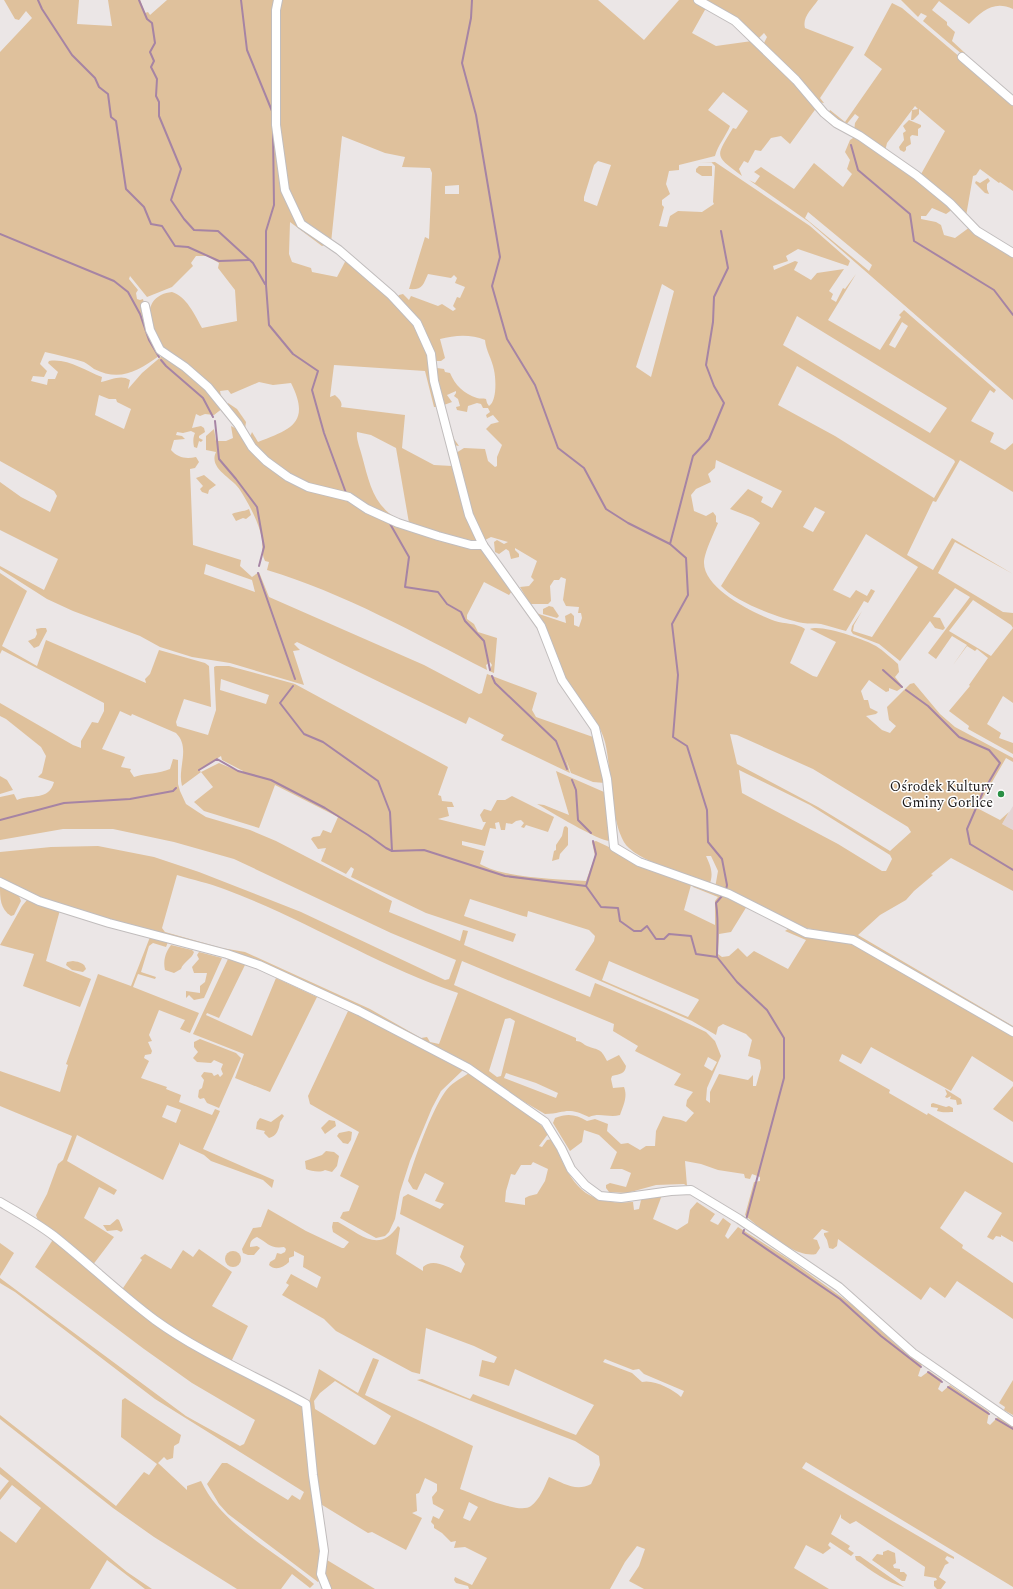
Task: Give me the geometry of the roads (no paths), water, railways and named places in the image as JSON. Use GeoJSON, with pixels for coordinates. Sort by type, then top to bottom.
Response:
{"type":"FeatureCollection","features":[{"type":"Feature","properties":{"kind":"street"},"geometry":{"type":"LineString","coordinates":[[278,0],[276,10],[276,125],[286,190],[301,224],[339,250],[391,295],[417,323],[431,354],[434,381],[467,507],[483,545],[541,626],[562,680],[595,728],[607,779],[614,847],[640,862],[729,894],[806,933],[853,940],[1013,1032]]}},
{"type":"Feature","properties":{"kind":"street"},"geometry":{"type":"LineString","coordinates":[[698,0],[734,21],[796,80],[824,113],[836,123],[860,136],[916,175],[950,203],[977,231],[1013,253]]}},
{"type":"Feature","properties":{"kind":"street"},"geometry":{"type":"LineString","coordinates":[[962,57],[1013,101]]}},
{"type":"Feature","properties":{"kind":"street"},"geometry":{"type":"LineString","coordinates":[[145,306],[150,330],[160,350],[185,367],[208,387],[238,424],[252,447],[266,461],[288,477],[308,487],[349,497],[366,509],[398,523],[471,545],[483,545]]}},
{"type":"Feature","properties":{"kind":"street"},"geometry":{"type":"LineString","coordinates":[[0,882],[39,902],[109,923],[227,954],[259,965],[359,1010],[468,1068],[545,1122],[561,1148],[571,1169],[585,1186],[600,1196],[621,1198],[671,1191],[691,1190],[740,1219],[839,1287],[913,1353],[1013,1422]]}},
{"type":"Feature","properties":{"kind":"street"},"geometry":{"type":"LineString","coordinates":[[0,1202],[50,1233],[120,1293],[155,1320],[192,1345],[306,1404],[313,1475],[324,1551],[321,1574],[327,1589]]}},
{"type":"Feature","properties":{"kind":"waterway"},"geometry":{"type":"LineString","coordinates":[[38,0],[42,9],[72,55],[95,78],[99,87],[108,94],[111,117],[116,121],[126,189],[144,207],[151,224],[162,226],[175,246],[188,247],[219,261],[249,260]]}},
{"type":"Feature","properties":{"kind":"waterway"},"geometry":{"type":"LineString","coordinates":[[139,0],[147,19],[152,23],[155,43],[150,52],[154,61],[151,67],[157,79],[156,96],[159,102],[159,116],[181,169],[171,200],[184,219],[194,230],[218,231],[253,263],[265,284]]}},
{"type":"Feature","properties":{"kind":"waterway"},"geometry":{"type":"LineString","coordinates":[[241,0],[247,50],[272,111]]}},
{"type":"Feature","properties":{"kind":"waterway"},"geometry":{"type":"LineString","coordinates":[[472,0],[471,18],[462,63],[476,115],[500,257],[492,286],[507,339],[535,385],[558,448],[584,468],[606,509],[628,523],[670,544],[686,558],[688,595],[672,624],[678,675],[673,737],[687,746],[707,810],[708,842],[722,859],[727,885],[726,890]]}},
{"type":"Feature","properties":{"kind":"waterway"},"geometry":{"type":"LineString","coordinates":[[273,132],[274,205],[266,231],[266,285],[269,325],[293,354],[318,371],[312,390],[324,433],[346,493]]}},
{"type":"Feature","properties":{"kind":"waterway"},"geometry":{"type":"LineString","coordinates":[[851,145],[858,170],[910,214],[914,241],[994,290],[1013,315]]}},
{"type":"Feature","properties":{"kind":"waterway"},"geometry":{"type":"LineString","coordinates":[[670,544],[693,456],[709,439],[724,403],[714,386],[706,365],[713,322],[714,297],[728,268],[721,231]]}},
{"type":"Feature","properties":{"kind":"waterway"},"geometry":{"type":"LineString","coordinates":[[0,234],[114,281],[128,292],[140,314],[149,340],[159,357]]}},
{"type":"Feature","properties":{"kind":"waterway"},"geometry":{"type":"LineString","coordinates":[[161,360],[203,398],[213,417]]}},
{"type":"Feature","properties":{"kind":"waterway"},"geometry":{"type":"LineString","coordinates":[[215,421],[219,459],[257,507],[264,547],[259,566]]}},
{"type":"Feature","properties":{"kind":"waterway"},"geometry":{"type":"LineString","coordinates":[[389,522],[409,557],[405,587],[438,592],[447,604],[461,612],[465,621],[484,641],[490,670]]}},
{"type":"Feature","properties":{"kind":"waterway"},"geometry":{"type":"LineString","coordinates":[[258,573],[295,679]]}},
{"type":"Feature","properties":{"kind":"waterway"},"geometry":{"type":"LineString","coordinates":[[883,670],[902,687]]}},
{"type":"Feature","properties":{"kind":"waterway"},"geometry":{"type":"LineString","coordinates":[[492,676],[495,683],[556,741],[567,769]]}},
{"type":"Feature","properties":{"kind":"waterway"},"geometry":{"type":"LineString","coordinates":[[293,686],[280,703],[304,734],[323,742],[378,781],[390,812],[392,851],[424,850],[505,876],[586,886],[601,907],[618,908],[620,921],[634,931],[641,931],[647,926],[656,939],[664,939],[669,934],[691,936],[696,954],[717,957],[737,982],[767,1010],[784,1038],[784,1078],[746,1220]]}},
{"type":"Feature","properties":{"kind":"waterway"},"geometry":{"type":"LineString","coordinates":[[906,690],[928,706],[959,737],[989,750],[1000,763],[983,792],[967,829],[970,844],[1013,870]]}},
{"type":"Feature","properties":{"kind":"waterway"},"geometry":{"type":"LineString","coordinates":[[199,770],[217,759],[238,771],[271,780],[325,808],[392,851]]}},
{"type":"Feature","properties":{"kind":"waterway"},"geometry":{"type":"LineString","coordinates":[[572,780],[576,790],[578,820],[591,833]]}},
{"type":"Feature","properties":{"kind":"waterway"},"geometry":{"type":"LineString","coordinates":[[0,820],[64,803],[130,799],[173,791],[176,788]]}},
{"type":"Feature","properties":{"kind":"waterway"},"geometry":{"type":"LineString","coordinates":[[586,886],[596,854],[593,841]]}},
{"type":"Feature","properties":{"kind":"waterway"},"geometry":{"type":"LineString","coordinates":[[717,957],[718,923],[716,903],[722,896]]}},
{"type":"Feature","properties":{"kind":"waterway"},"geometry":{"type":"LineString","coordinates":[[744,1230],[743,1233],[840,1299],[881,1336],[921,1367]]}},
{"type":"Feature","properties":{"kind":"waterway"},"geometry":{"type":"LineString","coordinates":[[928,1372],[942,1382]]}},
{"type":"Feature","properties":{"kind":"waterway"},"geometry":{"type":"LineString","coordinates":[[948,1387],[989,1414]]}},
{"type":"Feature","properties":{"kind":"waterway"},"geometry":{"type":"LineString","coordinates":[[996,1419],[1013,1429]]}},
{"type":"Feature","properties":{"kind":"place","name":"Ośrodek Kultury Gminy Gorlice"},"geometry":{"type":"Point","coordinates":[1001,794]}}]}
